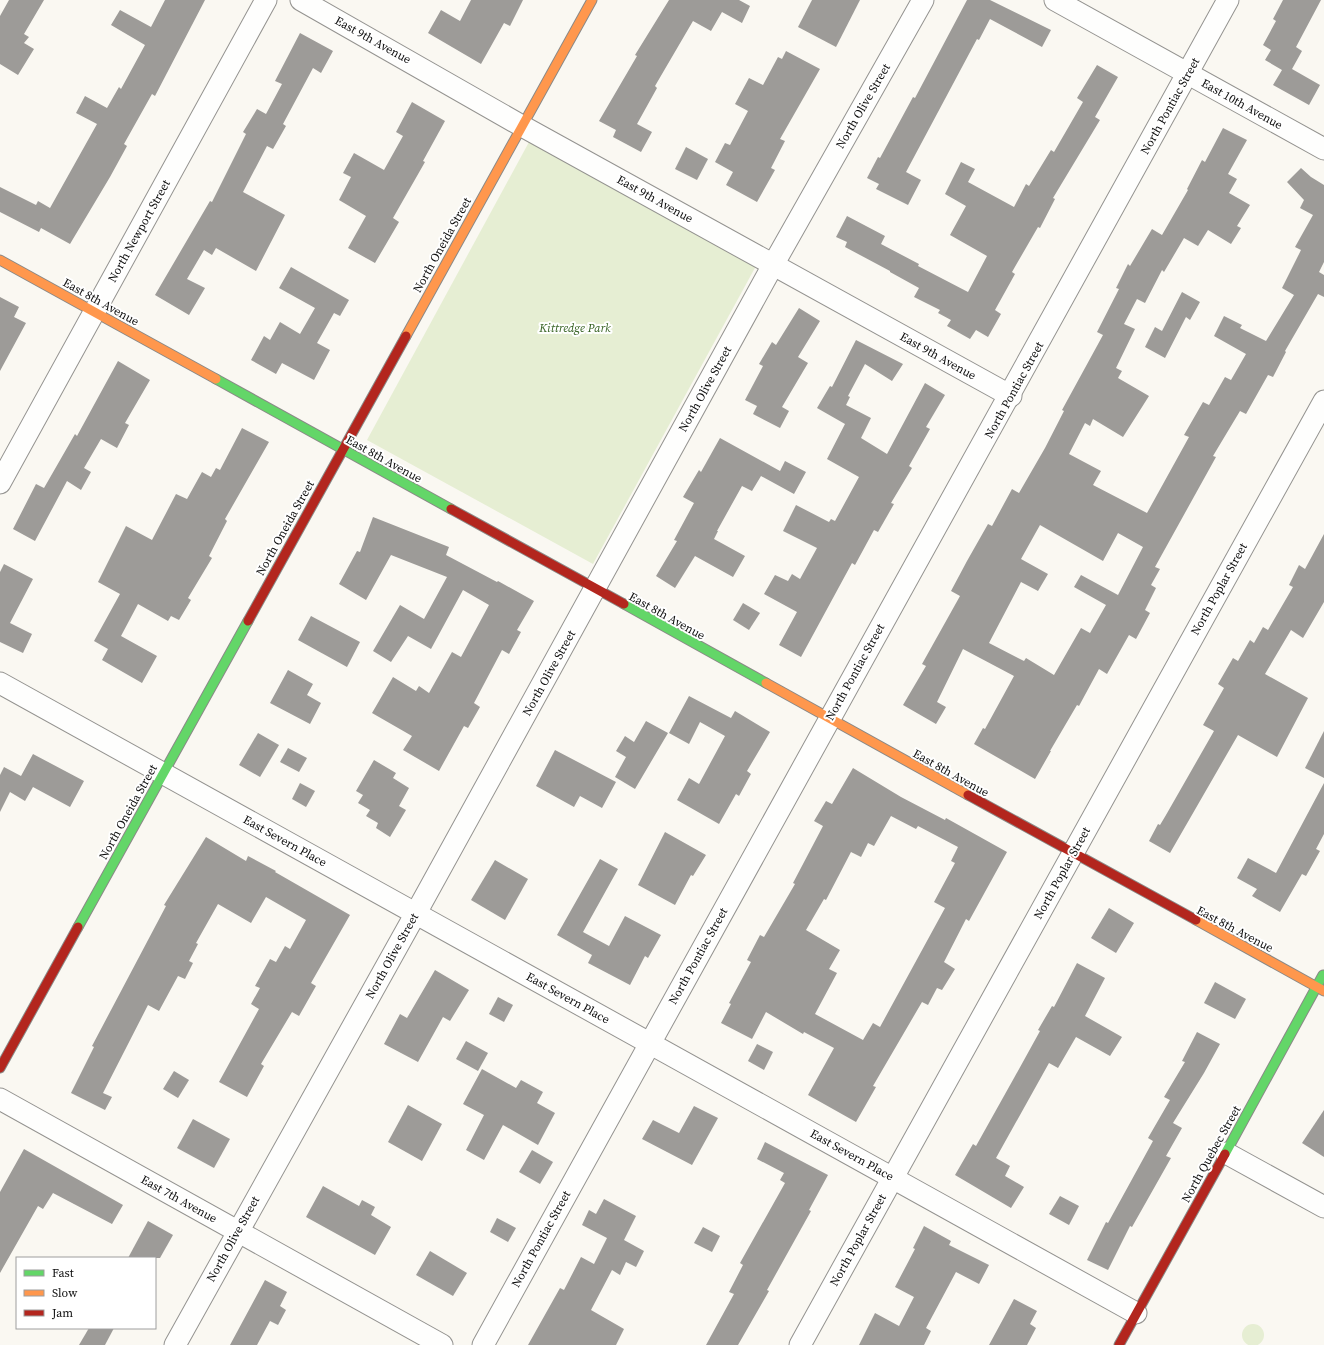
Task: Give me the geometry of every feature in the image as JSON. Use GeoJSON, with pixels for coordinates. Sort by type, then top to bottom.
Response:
{"type":"FeatureCollection","features":[{"type":"Feature","properties":{"kind":"street","name":"North Newport Street"},"geometry":{"type":"LineString","coordinates":[[0,483],[266,0]]}},
{"type":"Feature","properties":{"kind":"street","name":"East 9th Avenue"},"geometry":{"type":"LineString","coordinates":[[300,0],[522,126],[1011,396]]}},
{"type":"Feature","properties":{"kind":"street","name":"North Oneida Street"},"geometry":{"type":"LineString","coordinates":[[0,1068],[592,0]]}},
{"type":"Feature","properties":{"kind":"street","name":"North Olive Street"},"geometry":{"type":"LineString","coordinates":[[175,1345],[237,1231],[416,913],[595,590],[773,264],[923,0]]}},
{"type":"Feature","properties":{"kind":"street","name":"East 10th Avenue"},"geometry":{"type":"LineString","coordinates":[[1055,0],[1324,149]]}},
{"type":"Feature","properties":{"kind":"street","name":"North Pontiac Street"},"geometry":{"type":"LineString","coordinates":[[483,1345],[829,719],[1011,396],[1228,0]]}},
{"type":"Feature","properties":{"kind":"street","name":"East 8th Avenue"},"geometry":{"type":"LineString","coordinates":[[0,260],[1072,854],[1320,989]]}},
{"type":"Feature","properties":{"kind":"street","name":"North Poplar Street"},"geometry":{"type":"LineString","coordinates":[[800,1345],[1324,401]]}},
{"type":"Feature","properties":{"kind":"street","name":"East Severn Place"},"geometry":{"type":"LineString","coordinates":[[0,684],[1136,1313]]}},
{"type":"Feature","properties":{"kind":"street","name":"North Quebec Street"},"geometry":{"type":"LineString","coordinates":[[1119,1345],[1226,1153],[1320,989],[1324,974]]}},
{"type":"Feature","properties":{"kind":"street","name":"East 7th Avenue"},"geometry":{"type":"LineString","coordinates":[[0,1100],[442,1345]]}},
{"type":"Feature","properties":{"kind":"street"},"geometry":{"type":"LineString","coordinates":[[1226,1153],[1324,1207]]}},
{"type":"Feature","properties":{"kind":"green space","name":"Kittredge Park"},"geometry":{"type":"Polygon","coordinates":[[[529,142],[756,266],[593,564],[367,440],[529,142]]]}},
{"type":"Feature","properties":{"kind":"green space"},"geometry":{"type":"Polygon","coordinates":[[[1253,1324],[1261,1327],[1264,1335],[1261,1343],[1253,1346],[1245,1343],[1242,1335],[1245,1327],[1253,1324]]]}},
{"type":"Feature","properties":{"kind":"building"},"geometry":{"type":"Polygon","coordinates":[[[9,0],[44,0],[24,34],[29,37],[24,43],[34,49],[18,75],[0,64],[0,16],[9,0]]]}},
{"type":"Feature","properties":{"kind":"building"},"geometry":{"type":"Polygon","coordinates":[[[165,0],[205,0],[155,96],[152,94],[124,144],[127,146],[70,244],[41,228],[39,232],[0,212],[0,187],[36,205],[38,201],[50,208],[97,124],[76,113],[85,96],[107,108],[119,87],[121,89],[145,45],[111,25],[120,10],[151,27],[165,0]]]}},
{"type":"Feature","properties":{"kind":"building"},"geometry":{"type":"Polygon","coordinates":[[[471,0],[523,0],[510,26],[504,23],[481,64],[428,33],[441,10],[460,21],[471,0]]]}},
{"type":"Feature","properties":{"kind":"building"},"geometry":{"type":"Polygon","coordinates":[[[669,0],[739,0],[750,6],[742,23],[722,12],[711,31],[693,21],[655,86],[657,88],[637,124],[652,132],[641,152],[613,137],[616,130],[599,121],[637,56],[635,55],[669,0]]]}},
{"type":"Feature","properties":{"kind":"building"},"geometry":{"type":"Polygon","coordinates":[[[812,0],[860,0],[836,47],[798,27],[812,0]]]}},
{"type":"Feature","properties":{"kind":"building"},"geometry":{"type":"Polygon","coordinates":[[[967,0],[990,0],[1051,30],[1042,47],[990,19],[979,40],[977,39],[906,172],[921,180],[908,205],[876,189],[879,184],[867,178],[878,157],[880,158],[913,97],[915,98],[967,0]]]}},
{"type":"Feature","properties":{"kind":"building"},"geometry":{"type":"Polygon","coordinates":[[[1283,0],[1321,0],[1296,47],[1302,51],[1292,69],[1320,85],[1309,105],[1273,85],[1282,70],[1265,60],[1271,50],[1263,45],[1276,21],[1273,19],[1283,0]]]}},
{"type":"Feature","properties":{"kind":"building"},"geometry":{"type":"Polygon","coordinates":[[[300,33],[333,51],[321,73],[313,68],[283,124],[286,126],[273,149],[267,146],[243,192],[285,215],[256,271],[216,248],[212,255],[204,250],[187,279],[205,288],[189,315],[155,295],[210,201],[212,202],[246,134],[243,132],[257,109],[266,114],[282,84],[275,81],[300,33]]]}},
{"type":"Feature","properties":{"kind":"building"},"geometry":{"type":"Polygon","coordinates":[[[786,51],[820,69],[780,139],[785,141],[771,168],[775,170],[757,202],[726,185],[733,172],[715,162],[725,143],[730,145],[748,111],[735,104],[749,78],[763,85],[778,57],[782,59],[786,51]]]}},
{"type":"Feature","properties":{"kind":"building"},"geometry":{"type":"Polygon","coordinates":[[[1097,65],[1118,77],[1095,117],[1100,120],[1053,198],[1055,199],[1040,228],[1038,227],[1012,272],[1015,274],[995,310],[1001,314],[988,337],[976,330],[970,339],[947,326],[951,320],[938,313],[940,310],[914,297],[919,288],[845,247],[847,242],[836,237],[847,216],[885,236],[881,244],[919,264],[918,266],[968,292],[987,256],[950,235],[966,206],[945,194],[961,162],[975,169],[968,182],[1014,207],[1026,184],[1029,186],[1051,150],[1054,152],[1083,102],[1077,98],[1097,65]]]}},
{"type":"Feature","properties":{"kind":"building"},"geometry":{"type":"Polygon","coordinates":[[[412,102],[445,121],[423,161],[425,162],[393,218],[399,222],[375,263],[348,248],[366,216],[339,200],[351,177],[343,173],[354,153],[384,170],[403,136],[396,132],[412,102]]]}},
{"type":"Feature","properties":{"kind":"building"},"geometry":{"type":"Polygon","coordinates":[[[1223,128],[1247,140],[1228,174],[1237,179],[1229,193],[1250,205],[1237,226],[1241,228],[1231,244],[1208,230],[1198,246],[1184,238],[1164,272],[1162,270],[1145,303],[1137,299],[1124,324],[1135,329],[1116,368],[1122,371],[1118,378],[1149,396],[1123,437],[1093,419],[1090,426],[1085,423],[1069,454],[1101,471],[1093,485],[1147,513],[1189,437],[1184,435],[1203,402],[1209,405],[1225,377],[1231,380],[1246,354],[1214,336],[1224,316],[1242,325],[1240,328],[1266,341],[1294,295],[1282,288],[1301,250],[1295,247],[1313,215],[1300,208],[1304,200],[1287,182],[1301,168],[1311,177],[1324,185],[1324,262],[1319,272],[1324,275],[1324,297],[1318,294],[1285,351],[1286,352],[1273,377],[1268,375],[1246,414],[1240,411],[1213,456],[1216,457],[1155,567],[1160,569],[1151,585],[1156,588],[1145,610],[1150,613],[1136,639],[1129,635],[1107,674],[1099,669],[1079,706],[1077,705],[1035,779],[974,744],[983,728],[985,729],[1014,676],[963,649],[937,702],[946,707],[936,724],[903,705],[926,666],[922,664],[960,596],[951,591],[967,561],[988,524],[992,526],[1012,489],[1019,493],[1045,448],[1064,411],[1062,410],[1103,335],[1097,332],[1119,289],[1116,288],[1128,264],[1130,266],[1152,229],[1162,235],[1188,190],[1187,189],[1202,160],[1205,162],[1223,128]],[[1040,525],[1021,559],[1048,574],[1038,591],[1021,582],[989,643],[1024,661],[1026,658],[1054,675],[1081,628],[1090,633],[1106,605],[1074,587],[1081,575],[1118,595],[1143,547],[1118,533],[1103,561],[1040,525]]]}},
{"type":"Feature","properties":{"kind":"building"},"geometry":{"type":"Polygon","coordinates":[[[686,147],[708,159],[697,180],[675,169],[686,147]]]}},
{"type":"Feature","properties":{"kind":"building"},"geometry":{"type":"Polygon","coordinates":[[[291,267],[349,300],[340,316],[334,313],[317,343],[330,350],[314,380],[282,363],[276,374],[251,360],[264,336],[270,340],[280,322],[300,334],[315,308],[279,288],[291,267]]]}},
{"type":"Feature","properties":{"kind":"building"},"geometry":{"type":"Polygon","coordinates":[[[1182,292],[1200,302],[1190,320],[1186,317],[1165,358],[1145,347],[1155,327],[1162,331],[1182,292]]]}},
{"type":"Feature","properties":{"kind":"building"},"geometry":{"type":"Polygon","coordinates":[[[0,297],[19,307],[14,317],[26,323],[0,371],[0,297]]]}},
{"type":"Feature","properties":{"kind":"building"},"geometry":{"type":"Polygon","coordinates":[[[799,308],[820,321],[798,357],[808,363],[782,407],[789,411],[780,428],[753,414],[757,406],[745,400],[763,366],[759,364],[772,342],[776,345],[799,308]]]}},
{"type":"Feature","properties":{"kind":"building"},"geometry":{"type":"Polygon","coordinates":[[[856,340],[903,364],[892,381],[865,364],[848,396],[850,397],[846,405],[871,418],[861,438],[887,454],[925,383],[945,395],[926,427],[930,429],[909,466],[912,468],[891,503],[894,504],[878,532],[874,530],[855,565],[852,563],[801,657],[779,645],[797,612],[764,594],[775,575],[788,581],[792,574],[800,579],[817,548],[783,531],[796,505],[829,522],[831,519],[835,521],[859,477],[827,459],[845,424],[817,408],[830,386],[832,387],[856,340]]]}},
{"type":"Feature","properties":{"kind":"building"},"geometry":{"type":"Polygon","coordinates":[[[118,361],[150,380],[125,423],[129,425],[117,448],[101,439],[84,468],[91,472],[81,490],[67,481],[35,541],[13,529],[36,484],[44,488],[75,434],[77,436],[118,361]]]}},
{"type":"Feature","properties":{"kind":"building"},"geometry":{"type":"Polygon","coordinates":[[[242,428],[269,442],[225,519],[227,521],[209,556],[212,558],[188,598],[191,600],[179,620],[171,616],[168,621],[138,604],[121,636],[157,656],[142,683],[102,660],[108,649],[94,641],[120,594],[98,582],[126,526],[152,540],[176,494],[187,499],[202,472],[211,477],[216,468],[220,470],[242,428]]]}},
{"type":"Feature","properties":{"kind":"building"},"geometry":{"type":"Polygon","coordinates":[[[720,438],[780,471],[785,461],[806,472],[794,494],[761,476],[752,491],[742,486],[714,539],[745,556],[733,577],[695,556],[675,588],[656,576],[677,541],[674,540],[694,503],[683,497],[699,470],[701,472],[720,438]]]}},
{"type":"Feature","properties":{"kind":"building"},"geometry":{"type":"Polygon","coordinates":[[[373,517],[449,547],[446,555],[534,601],[517,630],[521,632],[509,654],[502,650],[474,703],[480,707],[468,728],[464,726],[439,771],[403,750],[412,736],[372,713],[393,677],[416,691],[419,686],[429,693],[452,652],[461,657],[489,605],[463,590],[431,649],[408,636],[391,662],[373,651],[400,605],[424,619],[447,577],[391,555],[366,600],[339,584],[357,551],[360,552],[373,517]]]}},
{"type":"Feature","properties":{"kind":"building"},"geometry":{"type":"Polygon","coordinates":[[[1324,534],[1324,602],[1303,638],[1291,630],[1265,674],[1308,698],[1277,757],[1238,735],[1170,853],[1149,841],[1158,824],[1160,825],[1166,815],[1214,731],[1203,725],[1224,688],[1218,684],[1233,658],[1238,661],[1250,640],[1254,643],[1263,627],[1268,630],[1293,587],[1289,585],[1299,565],[1305,569],[1324,534]]]}},
{"type":"Feature","properties":{"kind":"building"},"geometry":{"type":"Polygon","coordinates":[[[4,564],[33,579],[10,623],[32,634],[23,653],[0,642],[0,572],[4,564]]]}},
{"type":"Feature","properties":{"kind":"building"},"geometry":{"type":"Polygon","coordinates":[[[743,603],[760,613],[749,630],[733,620],[743,603]]]}},
{"type":"Feature","properties":{"kind":"building"},"geometry":{"type":"Polygon","coordinates":[[[311,616],[360,642],[347,667],[298,640],[311,616]]]}},
{"type":"Feature","properties":{"kind":"building"},"geometry":{"type":"Polygon","coordinates":[[[288,670],[313,684],[307,695],[321,703],[310,724],[270,703],[288,670]]]}},
{"type":"Feature","properties":{"kind":"building"},"geometry":{"type":"Polygon","coordinates":[[[689,696],[731,718],[735,711],[770,732],[747,771],[751,774],[739,796],[736,794],[719,824],[677,800],[689,778],[699,784],[725,736],[700,722],[689,744],[669,733],[689,696]]]}},
{"type":"Feature","properties":{"kind":"building"},"geometry":{"type":"Polygon","coordinates":[[[646,721],[668,733],[635,789],[615,777],[626,757],[616,751],[625,736],[634,742],[646,721]]]}},
{"type":"Feature","properties":{"kind":"building"},"geometry":{"type":"Polygon","coordinates":[[[1324,731],[1324,778],[1305,768],[1324,731]]]}},
{"type":"Feature","properties":{"kind":"building"},"geometry":{"type":"Polygon","coordinates":[[[258,733],[279,745],[260,777],[239,765],[258,733]]]}},
{"type":"Feature","properties":{"kind":"building"},"geometry":{"type":"Polygon","coordinates":[[[288,748],[307,758],[299,772],[280,762],[288,748]]]}},
{"type":"Feature","properties":{"kind":"building"},"geometry":{"type":"Polygon","coordinates":[[[555,750],[616,782],[602,808],[580,796],[574,807],[536,786],[555,750]]]}},
{"type":"Feature","properties":{"kind":"building"},"geometry":{"type":"Polygon","coordinates":[[[33,754],[84,781],[70,807],[33,787],[25,801],[10,792],[0,812],[0,775],[4,767],[21,776],[33,754]]]}},
{"type":"Feature","properties":{"kind":"building"},"geometry":{"type":"Polygon","coordinates":[[[374,760],[396,773],[393,778],[409,788],[399,806],[406,810],[390,837],[376,828],[378,823],[366,816],[370,810],[358,803],[363,795],[356,791],[374,760]]]}},
{"type":"Feature","properties":{"kind":"building"},"geometry":{"type":"Polygon","coordinates":[[[853,768],[901,797],[945,820],[946,818],[1007,852],[969,921],[966,919],[944,962],[955,969],[942,990],[937,988],[928,1005],[922,1002],[873,1086],[876,1087],[856,1122],[808,1095],[834,1048],[804,1032],[803,1034],[766,1012],[752,1039],[721,1023],[731,1004],[729,1003],[751,962],[747,960],[760,935],[764,937],[795,884],[793,883],[823,826],[814,821],[826,801],[832,804],[853,768]],[[891,816],[874,846],[868,843],[861,857],[851,852],[826,900],[824,899],[806,930],[840,950],[829,969],[837,973],[815,1014],[863,1040],[873,1023],[880,1027],[945,908],[934,902],[955,863],[951,861],[958,847],[918,826],[916,829],[891,816]]]}},
{"type":"Feature","properties":{"kind":"building"},"geometry":{"type":"Polygon","coordinates":[[[300,783],[315,791],[306,807],[292,799],[300,783]]]}},
{"type":"Feature","properties":{"kind":"building"},"geometry":{"type":"Polygon","coordinates":[[[1324,783],[1324,834],[1316,849],[1320,851],[1306,876],[1302,874],[1280,912],[1252,896],[1257,889],[1237,878],[1248,858],[1276,873],[1324,783]]]}},
{"type":"Feature","properties":{"kind":"building"},"geometry":{"type":"Polygon","coordinates":[[[665,832],[706,855],[693,876],[691,875],[675,905],[638,885],[665,832]]]}},
{"type":"Feature","properties":{"kind":"building"},"geometry":{"type":"Polygon","coordinates":[[[206,837],[246,861],[248,856],[276,871],[275,872],[350,915],[311,983],[316,986],[299,1016],[292,1012],[261,1064],[264,1066],[247,1097],[219,1082],[259,1009],[251,1004],[260,988],[255,986],[270,959],[276,962],[285,946],[290,949],[306,920],[266,897],[251,923],[218,904],[196,943],[198,944],[189,961],[193,963],[185,979],[178,976],[159,1011],[148,1005],[103,1093],[112,1097],[105,1110],[71,1093],[94,1047],[92,1046],[166,906],[164,905],[206,837]]]}},
{"type":"Feature","properties":{"kind":"building"},"geometry":{"type":"Polygon","coordinates":[[[600,859],[618,869],[583,932],[609,946],[625,916],[661,935],[648,958],[645,956],[630,985],[588,963],[592,955],[557,935],[600,859]]]}},
{"type":"Feature","properties":{"kind":"building"},"geometry":{"type":"Polygon","coordinates":[[[495,860],[528,879],[505,920],[471,900],[495,860]]]}},
{"type":"Feature","properties":{"kind":"building"},"geometry":{"type":"Polygon","coordinates":[[[1109,908],[1134,923],[1116,953],[1091,938],[1109,908]]]}},
{"type":"Feature","properties":{"kind":"building"},"geometry":{"type":"Polygon","coordinates":[[[1077,963],[1105,978],[1085,1016],[1122,1037],[1110,1056],[1076,1037],[1058,1068],[1049,1063],[996,1158],[1010,1166],[1005,1176],[1024,1187],[1011,1208],[955,1175],[973,1144],[976,1146],[1040,1031],[1038,1030],[1052,1006],[1054,1007],[1077,963]]]}},
{"type":"Feature","properties":{"kind":"building"},"geometry":{"type":"Polygon","coordinates":[[[435,970],[469,990],[450,1021],[443,1017],[418,1062],[384,1044],[400,1014],[407,1018],[435,970]]]}},
{"type":"Feature","properties":{"kind":"building"},"geometry":{"type":"Polygon","coordinates":[[[1215,982],[1246,999],[1235,1019],[1204,1003],[1215,982]]]}},
{"type":"Feature","properties":{"kind":"building"},"geometry":{"type":"Polygon","coordinates":[[[498,997],[513,1005],[504,1022],[489,1014],[498,997]]]}},
{"type":"Feature","properties":{"kind":"building"},"geometry":{"type":"Polygon","coordinates":[[[1197,1032],[1220,1044],[1173,1123],[1182,1128],[1166,1156],[1171,1158],[1132,1227],[1130,1226],[1108,1270],[1087,1260],[1106,1222],[1108,1223],[1153,1141],[1148,1138],[1170,1100],[1164,1097],[1185,1062],[1182,1061],[1197,1032]]]}},
{"type":"Feature","properties":{"kind":"building"},"geometry":{"type":"Polygon","coordinates":[[[466,1041],[488,1053],[478,1071],[456,1059],[466,1041]]]}},
{"type":"Feature","properties":{"kind":"building"},"geometry":{"type":"Polygon","coordinates":[[[757,1044],[773,1052],[764,1070],[748,1061],[757,1044]]]}},
{"type":"Feature","properties":{"kind":"building"},"geometry":{"type":"Polygon","coordinates":[[[482,1069],[516,1088],[521,1080],[543,1092],[537,1103],[555,1113],[538,1145],[503,1125],[484,1160],[466,1150],[484,1115],[463,1104],[482,1069]]]}},
{"type":"Feature","properties":{"kind":"building"},"geometry":{"type":"Polygon","coordinates":[[[174,1071],[189,1080],[178,1098],[163,1089],[174,1071]]]}},
{"type":"Feature","properties":{"kind":"building"},"geometry":{"type":"Polygon","coordinates":[[[408,1105],[442,1124],[422,1161],[388,1142],[408,1105]]]}},
{"type":"Feature","properties":{"kind":"building"},"geometry":{"type":"Polygon","coordinates":[[[694,1106],[718,1118],[692,1165],[642,1139],[653,1120],[679,1133],[694,1106]]]}},
{"type":"Feature","properties":{"kind":"building"},"geometry":{"type":"Polygon","coordinates":[[[1324,1110],[1324,1157],[1302,1143],[1324,1110]]]}},
{"type":"Feature","properties":{"kind":"building"},"geometry":{"type":"Polygon","coordinates":[[[193,1119],[230,1139],[214,1168],[177,1148],[193,1119]]]}},
{"type":"Feature","properties":{"kind":"building"},"geometry":{"type":"Polygon","coordinates":[[[765,1142],[828,1175],[809,1210],[811,1211],[767,1290],[769,1291],[738,1345],[706,1345],[734,1294],[729,1292],[743,1265],[740,1263],[785,1183],[780,1180],[784,1173],[757,1159],[765,1142]]]}},
{"type":"Feature","properties":{"kind":"building"},"geometry":{"type":"Polygon","coordinates":[[[24,1149],[123,1205],[112,1224],[53,1193],[43,1209],[38,1206],[0,1273],[0,1192],[24,1149]]]}},
{"type":"Feature","properties":{"kind":"building"},"geometry":{"type":"Polygon","coordinates":[[[532,1150],[553,1162],[540,1184],[519,1172],[532,1150]]]}},
{"type":"Feature","properties":{"kind":"building"},"geometry":{"type":"Polygon","coordinates":[[[323,1186],[359,1206],[362,1200],[375,1207],[371,1215],[391,1227],[375,1255],[306,1217],[323,1186]]]}},
{"type":"Feature","properties":{"kind":"building"},"geometry":{"type":"Polygon","coordinates":[[[1060,1196],[1079,1206],[1069,1225],[1049,1214],[1060,1196]]]}},
{"type":"Feature","properties":{"kind":"building"},"geometry":{"type":"Polygon","coordinates":[[[604,1199],[636,1216],[624,1240],[644,1251],[636,1267],[626,1262],[620,1275],[612,1270],[591,1310],[624,1329],[616,1345],[528,1345],[560,1288],[564,1290],[581,1257],[594,1264],[607,1238],[582,1225],[589,1210],[596,1214],[604,1199]]]}},
{"type":"Feature","properties":{"kind":"building"},"geometry":{"type":"Polygon","coordinates":[[[497,1218],[516,1228],[508,1242],[490,1232],[497,1218]]]}},
{"type":"Feature","properties":{"kind":"building"},"geometry":{"type":"Polygon","coordinates":[[[148,1221],[173,1235],[160,1258],[129,1257],[148,1221]]]}},
{"type":"Feature","properties":{"kind":"building"},"geometry":{"type":"Polygon","coordinates":[[[924,1226],[951,1241],[949,1245],[989,1265],[979,1284],[956,1272],[926,1328],[931,1331],[924,1345],[859,1345],[875,1313],[899,1326],[914,1297],[895,1287],[915,1249],[913,1248],[924,1226]]]}},
{"type":"Feature","properties":{"kind":"building"},"geometry":{"type":"Polygon","coordinates":[[[703,1227],[720,1236],[712,1252],[694,1243],[703,1227]]]}},
{"type":"Feature","properties":{"kind":"building"},"geometry":{"type":"Polygon","coordinates":[[[430,1251],[467,1273],[453,1296],[416,1275],[430,1251]]]}},
{"type":"Feature","properties":{"kind":"building"},"geometry":{"type":"Polygon","coordinates":[[[265,1280],[287,1292],[280,1306],[286,1310],[278,1325],[270,1321],[257,1345],[230,1345],[265,1280]]]}},
{"type":"Feature","properties":{"kind":"building"},"geometry":{"type":"Polygon","coordinates":[[[1014,1299],[1037,1311],[1030,1324],[1036,1328],[1027,1345],[989,1345],[1014,1299]]]}},
{"type":"Feature","properties":{"kind":"building"},"geometry":{"type":"Polygon","coordinates":[[[88,1329],[113,1329],[105,1345],[79,1345],[88,1329]]]}},
{"type":"Feature","properties":{"kind":"traffic: fast"},"geometry":{"type":"LineString","coordinates":[[216,379],[451,509]]}},
{"type":"Feature","properties":{"kind":"traffic: fast"},"geometry":{"type":"LineString","coordinates":[[624,604],[766,683]]}},
{"type":"Feature","properties":{"kind":"traffic: fast"},"geometry":{"type":"LineString","coordinates":[[78,927],[248,621]]}},
{"type":"Feature","properties":{"kind":"traffic: fast"},"geometry":{"type":"LineString","coordinates":[[1225,1154],[1323,975]]}},
{"type":"Feature","properties":{"kind":"traffic: slow"},"geometry":{"type":"LineString","coordinates":[[406,336],[592,0]]}},
{"type":"Feature","properties":{"kind":"traffic: slow"},"geometry":{"type":"LineString","coordinates":[[0,260],[216,379]]}},
{"type":"Feature","properties":{"kind":"traffic: slow"},"geometry":{"type":"LineString","coordinates":[[766,683],[968,795]]}},
{"type":"Feature","properties":{"kind":"traffic: slow"},"geometry":{"type":"LineString","coordinates":[[1196,920],[1324,991]]}},
{"type":"Feature","properties":{"kind":"traffic: jam"},"geometry":{"type":"LineString","coordinates":[[248,621],[406,336]]}},
{"type":"Feature","properties":{"kind":"traffic: jam"},"geometry":{"type":"LineString","coordinates":[[451,509],[624,604]]}},
{"type":"Feature","properties":{"kind":"traffic: jam"},"geometry":{"type":"LineString","coordinates":[[968,795],[1196,920]]}},
{"type":"Feature","properties":{"kind":"traffic: jam"},"geometry":{"type":"LineString","coordinates":[[0,1068],[78,927]]}},
{"type":"Feature","properties":{"kind":"traffic: jam"},"geometry":{"type":"LineString","coordinates":[[1119,1345],[1225,1154]]}}]}
